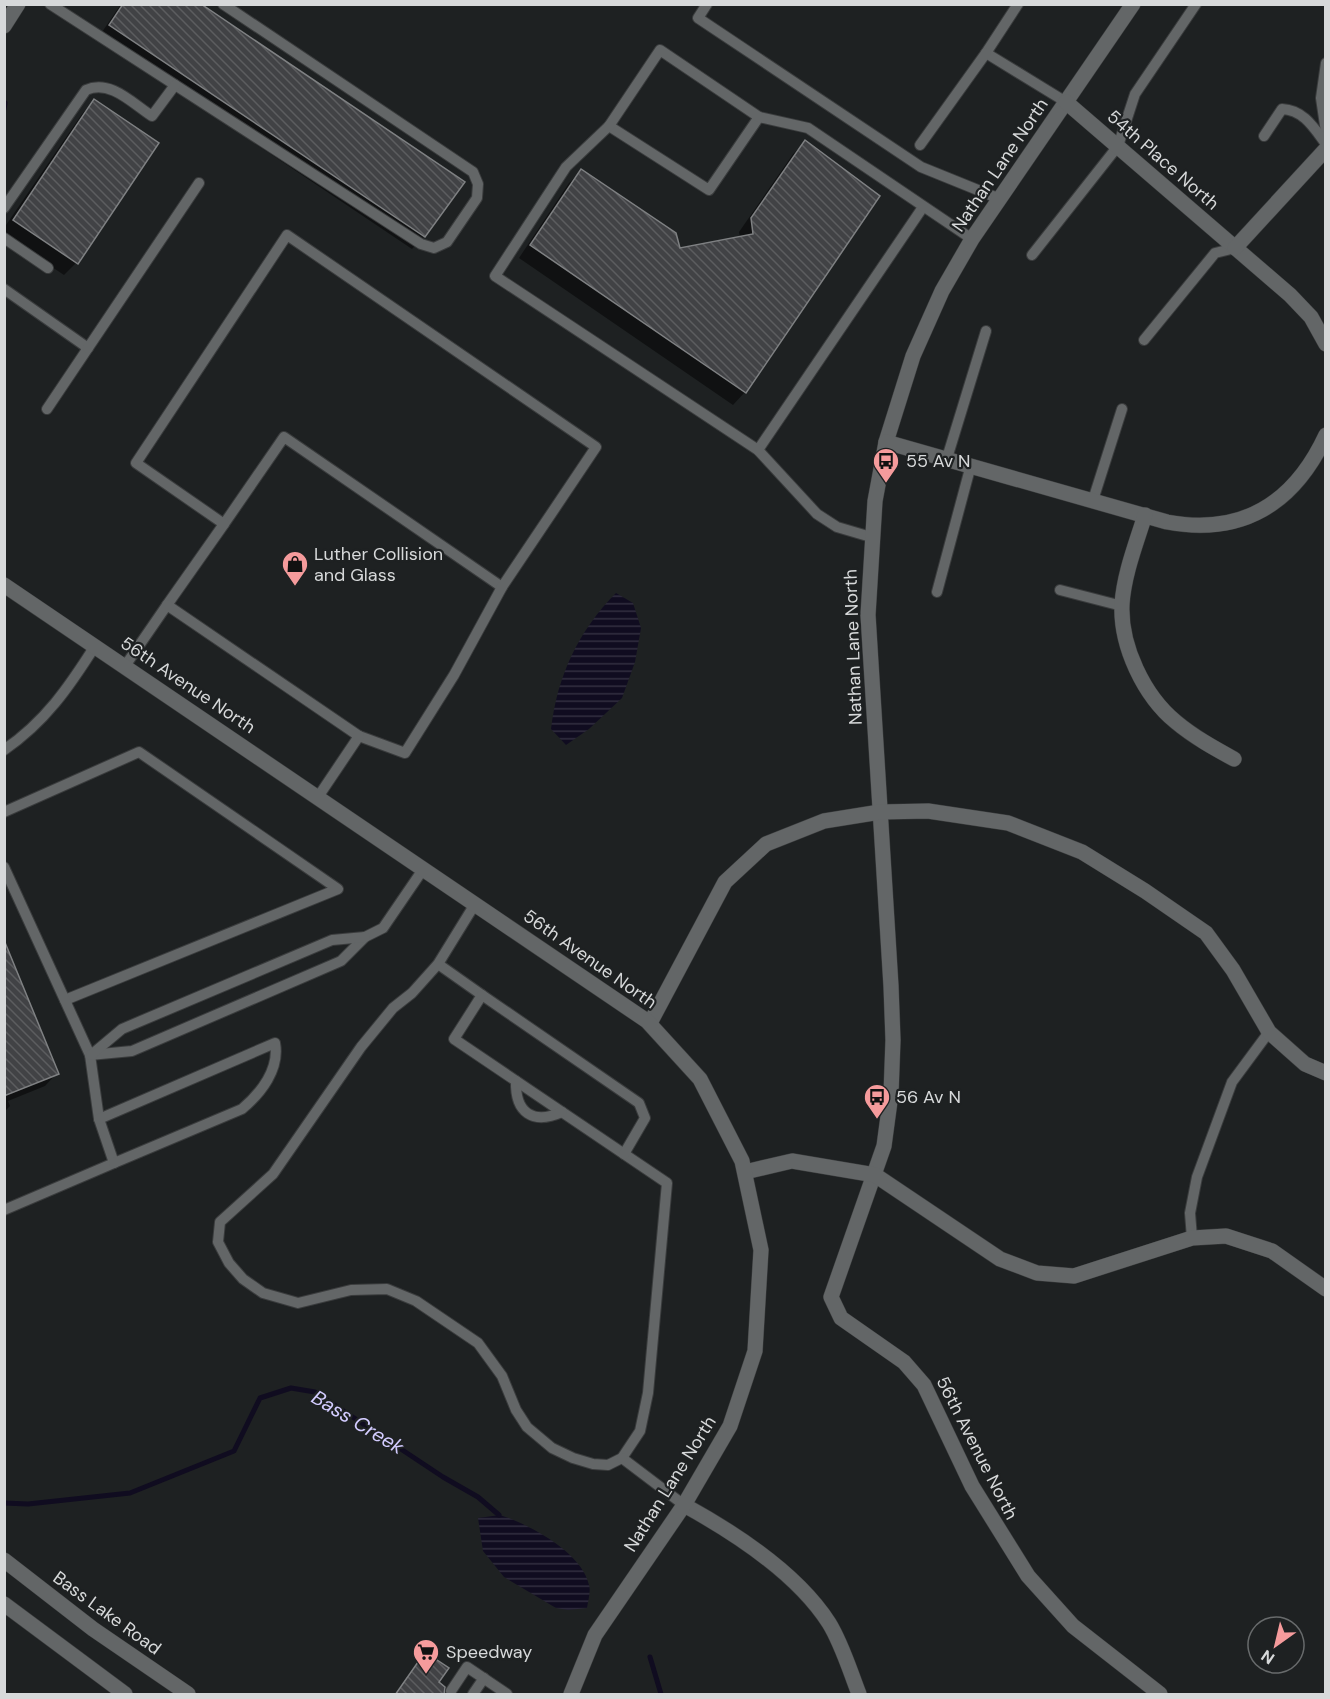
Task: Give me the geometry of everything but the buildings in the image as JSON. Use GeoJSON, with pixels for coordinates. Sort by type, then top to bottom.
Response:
{"type":"FeatureCollection","features":[{"type":"Feature","properties":{"kind":"street"},"geometry":{"type":"LineString","coordinates":[[4,26],[18,4]]}},
{"type":"Feature","properties":{"kind":"street","name":"Nathan Lane North"},"geometry":{"type":"LineString","coordinates":[[875,1175],[884,1146],[890,1104],[893,1040],[868,615],[871,537],[886,442],[913,356],[942,291],[972,239],[1133,4]]}},
{"type":"Feature","properties":{"kind":"street","name":"54th Place North"},"geometry":{"type":"LineString","coordinates":[[1066,102],[1311,317],[1326,344]]}},
{"type":"Feature","properties":{"kind":"street"},"geometry":{"type":"LineString","coordinates":[[1235,248],[1326,149]]}},
{"type":"Feature","properties":{"kind":"street"},"geometry":{"type":"LineString","coordinates":[[886,442],[1145,515],[1196,527],[1222,526],[1246,518],[1275,501],[1294,484],[1324,441]]}},
{"type":"Feature","properties":{"kind":"street"},"geometry":{"type":"LineString","coordinates":[[1145,515],[1131,560],[1122,606],[1123,627],[1134,663],[1150,694],[1174,721],[1234,759]]}},
{"type":"Feature","properties":{"kind":"street","name":"56th Avenue North"},"geometry":{"type":"LineString","coordinates":[[4,585],[650,1023],[700,1079],[738,1150],[745,1172]]}},
{"type":"Feature","properties":{"kind":"street"},"geometry":{"type":"LineString","coordinates":[[650,1023],[725,882],[766,844],[824,821],[880,812],[928,811],[1008,823],[1082,852],[1145,891],[1206,933],[1233,970],[1269,1032],[1305,1064],[1326,1073]]}},
{"type":"Feature","properties":{"kind":"street"},"geometry":{"type":"LineString","coordinates":[[745,1172],[792,1161],[875,1175],[1000,1259],[1037,1274],[1074,1276],[1192,1238],[1226,1236],[1272,1251],[1326,1289]]}},
{"type":"Feature","properties":{"kind":"street","name":"Nathan Lane North"},"geometry":{"type":"LineString","coordinates":[[571,1695],[595,1635],[684,1505],[730,1426],[754,1351],[761,1250],[745,1172]]}},
{"type":"Feature","properties":{"kind":"street","name":"56th Avenue North"},"geometry":{"type":"LineString","coordinates":[[875,1175],[831,1297],[841,1318],[904,1362],[924,1385],[987,1513],[1008,1548],[1052,1605],[1073,1626],[1160,1695]]}},
{"type":"Feature","properties":{"kind":"street"},"geometry":{"type":"LineString","coordinates":[[684,1505],[757,1550],[796,1585],[829,1623],[859,1695]]}},
{"type":"Feature","properties":{"kind":"street","name":"Bass Lake Road"},"geometry":{"type":"LineString","coordinates":[[4,1560],[93,1629],[188,1695]]}},
{"type":"Feature","properties":{"kind":"street"},"geometry":{"type":"LineString","coordinates":[[4,1604],[125,1695]]}},
{"type":"Feature","properties":{"kind":"lane"},"geometry":{"type":"LineString","coordinates":[[50,4],[421,243],[434,248],[447,243],[477,198],[478,184],[473,172],[223,4]]}},
{"type":"Feature","properties":{"kind":"lane"},"geometry":{"type":"LineString","coordinates":[[707,4],[698,18],[768,67],[921,167],[1000,199]]}},
{"type":"Feature","properties":{"kind":"lane"},"geometry":{"type":"LineString","coordinates":[[920,145],[1018,4]]}},
{"type":"Feature","properties":{"kind":"lane"},"geometry":{"type":"LineString","coordinates":[[1032,255],[1118,146],[1135,94],[1196,4]]}},
{"type":"Feature","properties":{"kind":"lane"},"geometry":{"type":"LineString","coordinates":[[871,537],[837,527],[817,514],[758,450],[495,276],[566,167],[609,126],[660,50],[759,117],[808,128],[972,239]]}},
{"type":"Feature","properties":{"kind":"lane"},"geometry":{"type":"LineString","coordinates":[[986,53],[1066,102]]}},
{"type":"Feature","properties":{"kind":"lane"},"geometry":{"type":"LineString","coordinates":[[1326,63],[1321,98],[1326,132]]}},
{"type":"Feature","properties":{"kind":"lane"},"geometry":{"type":"LineString","coordinates":[[4,208],[86,90],[95,85],[110,87],[152,116],[175,86]]}},
{"type":"Feature","properties":{"kind":"lane"},"geometry":{"type":"LineString","coordinates":[[1264,136],[1282,109],[1292,110],[1307,120],[1326,144]]}},
{"type":"Feature","properties":{"kind":"lane"},"geometry":{"type":"LineString","coordinates":[[609,126],[709,190],[759,117]]}},
{"type":"Feature","properties":{"kind":"lane"},"geometry":{"type":"LineString","coordinates":[[47,408],[199,183]]}},
{"type":"Feature","properties":{"kind":"lane"},"geometry":{"type":"LineString","coordinates":[[758,450],[923,207]]}},
{"type":"Feature","properties":{"kind":"lane"},"geometry":{"type":"LineString","coordinates":[[167,605],[359,736],[405,753],[454,675],[502,587],[596,447],[287,235],[136,464],[224,524]]}},
{"type":"Feature","properties":{"kind":"lane"},"geometry":{"type":"LineString","coordinates":[[4,238],[48,268]]}},
{"type":"Feature","properties":{"kind":"lane"},"geometry":{"type":"LineString","coordinates":[[1144,340],[1215,253],[1235,248]]}},
{"type":"Feature","properties":{"kind":"lane"},"geometry":{"type":"LineString","coordinates":[[4,289],[88,348]]}},
{"type":"Feature","properties":{"kind":"lane"},"geometry":{"type":"LineString","coordinates":[[947,458],[986,331]]}},
{"type":"Feature","properties":{"kind":"lane"},"geometry":{"type":"LineString","coordinates":[[1093,500],[1122,409]]}},
{"type":"Feature","properties":{"kind":"lane"},"geometry":{"type":"LineString","coordinates":[[125,666],[284,437],[502,587]]}},
{"type":"Feature","properties":{"kind":"lane"},"geometry":{"type":"LineString","coordinates":[[937,592],[971,465]]}},
{"type":"Feature","properties":{"kind":"lane"},"geometry":{"type":"LineString","coordinates":[[1060,590],[1122,606]]}},
{"type":"Feature","properties":{"kind":"lane"},"geometry":{"type":"LineString","coordinates":[[4,750],[29,734],[59,701],[95,646]]}},
{"type":"Feature","properties":{"kind":"lane"},"geometry":{"type":"LineString","coordinates":[[318,796],[359,736]]}},
{"type":"Feature","properties":{"kind":"lane"},"geometry":{"type":"LineString","coordinates":[[4,812],[139,752],[338,890],[65,1000]]}},
{"type":"Feature","properties":{"kind":"lane"},"geometry":{"type":"LineString","coordinates":[[4,867],[90,1055],[99,1119],[114,1163]]}},
{"type":"Feature","properties":{"kind":"lane"},"geometry":{"type":"LineString","coordinates":[[90,1055],[132,1051],[341,961],[365,937],[383,928],[424,868]]}},
{"type":"Feature","properties":{"kind":"lane"},"geometry":{"type":"LineString","coordinates":[[475,904],[438,964],[412,993],[393,1008],[361,1047],[273,1174],[220,1222],[218,1242],[229,1263],[243,1279],[263,1293],[298,1303],[351,1290],[387,1289],[416,1301],[478,1343],[502,1376],[516,1410],[527,1427],[552,1448],[592,1464],[608,1465],[622,1458],[640,1431],[648,1393],[667,1183],[454,1039],[482,995]]}},
{"type":"Feature","properties":{"kind":"lane"},"geometry":{"type":"LineString","coordinates":[[90,1055],[122,1029],[332,940],[365,937]]}},
{"type":"Feature","properties":{"kind":"lane"},"geometry":{"type":"LineString","coordinates":[[438,964],[639,1103],[645,1118],[624,1154]]}},
{"type":"Feature","properties":{"kind":"lane"},"geometry":{"type":"LineString","coordinates":[[1192,1238],[1190,1213],[1197,1177],[1232,1082],[1269,1032]]}},
{"type":"Feature","properties":{"kind":"lane"},"geometry":{"type":"LineString","coordinates":[[4,1210],[242,1109],[255,1098],[275,1066],[277,1056],[275,1043],[99,1119]]}},
{"type":"Feature","properties":{"kind":"lane"},"geometry":{"type":"LineString","coordinates":[[516,1081],[516,1099],[524,1109],[538,1118],[551,1117],[562,1112]]}},
{"type":"Feature","properties":{"kind":"lane"},"geometry":{"type":"LineString","coordinates":[[622,1458],[684,1505]]}},
{"type":"Feature","properties":{"kind":"lane"},"geometry":{"type":"LineString","coordinates":[[451,1690],[467,1667],[507,1695]]}},
{"type":"Feature","properties":{"kind":"lane"},"geometry":{"type":"LineString","coordinates":[[473,1695],[484,1678]]}},
{"type":"Feature","properties":{"kind":"shaded area"},"geometry":{"type":"Polygon","coordinates":[[[616,593],[633,603],[641,628],[635,662],[622,698],[589,729],[566,745],[551,729],[564,672],[591,622],[616,593]]]}},
{"type":"Feature","properties":{"kind":"shaded area"},"geometry":{"type":"Polygon","coordinates":[[[500,1515],[539,1532],[576,1561],[589,1585],[587,1608],[568,1610],[556,1608],[504,1577],[483,1551],[478,1518],[500,1515]]]}},
{"type":"Feature","properties":{"kind":"waterway"},"geometry":{"type":"LineString","coordinates":[[4,109],[5,103]]}},
{"type":"Feature","properties":{"kind":"waterway","name":"Bass Creek"},"geometry":{"type":"LineString","coordinates":[[4,1503],[28,1504],[130,1493],[234,1451],[260,1398],[291,1388],[315,1392],[443,1477],[478,1497],[499,1515]]}},
{"type":"Feature","properties":{"kind":"waterway","name":"Bass Creek"},"geometry":{"type":"LineString","coordinates":[[650,1657],[661,1694]]}},
{"type":"Feature","properties":{"kind":"place","name":"55 Av N"},"geometry":{"type":"Point","coordinates":[886,484]}},
{"type":"Feature","properties":{"kind":"place","name":"Luther Collision and Glass"},"geometry":{"type":"Point","coordinates":[295,587]}},
{"type":"Feature","properties":{"kind":"place","name":"56 Av N"},"geometry":{"type":"Point","coordinates":[877,1120]}},
{"type":"Feature","properties":{"kind":"place","name":"Speedway"},"geometry":{"type":"Point","coordinates":[426,1675]}}]}
